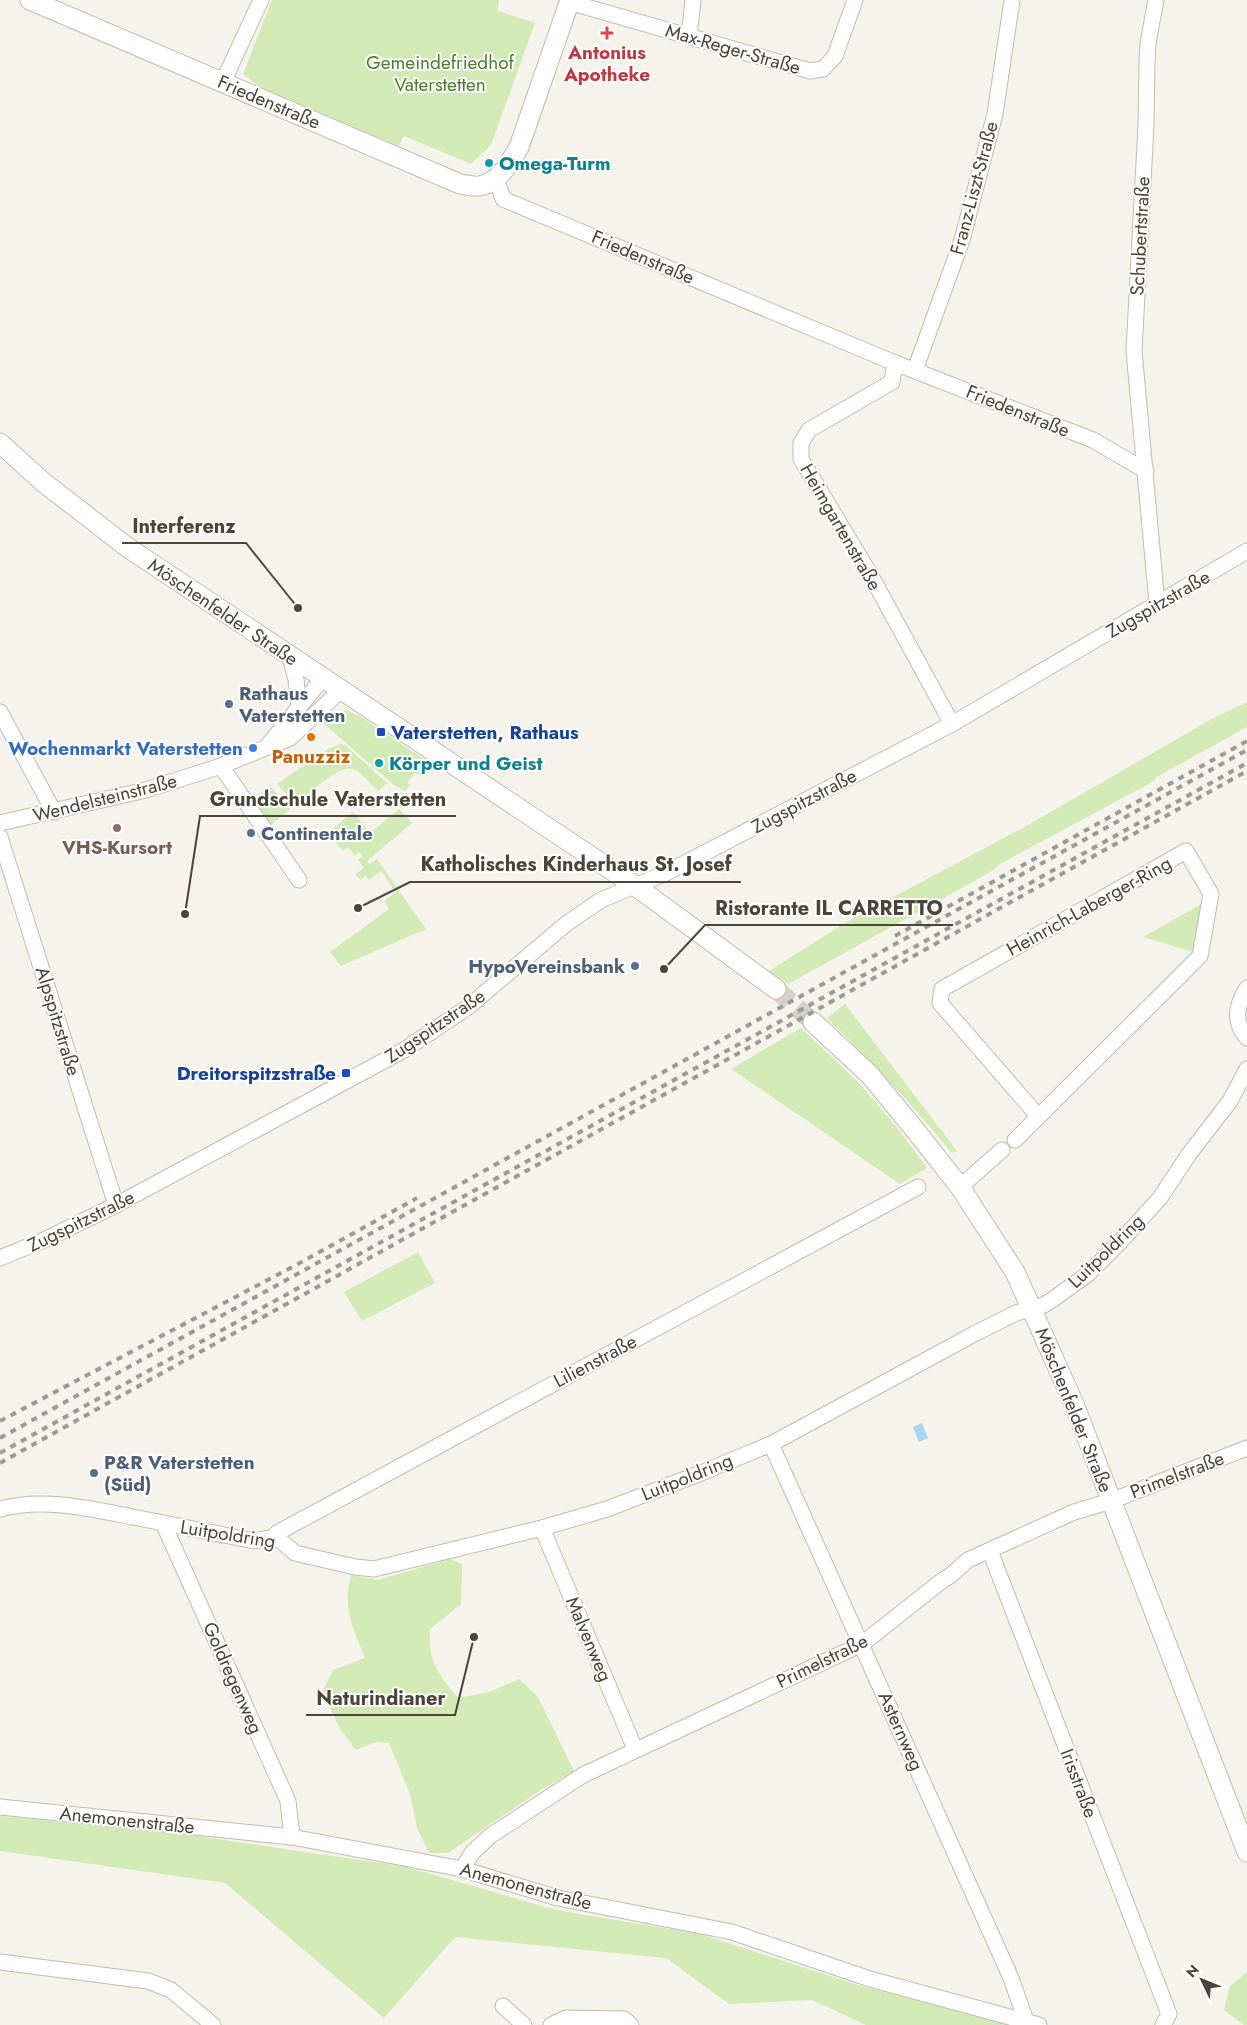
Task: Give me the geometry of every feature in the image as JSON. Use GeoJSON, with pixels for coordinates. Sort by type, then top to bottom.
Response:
{"type":"FeatureCollection","features":[{"type":"Feature","properties":{"kind":"street","name":"Friedenstraße"},"geometry":{"type":"LineString","coordinates":[[30,0],[460,184],[478,186],[496,178],[503,199],[895,363],[1093,440],[1146,472]]}},
{"type":"Feature","properties":{"kind":"street"},"geometry":{"type":"LineString","coordinates":[[223,82],[261,0]]}},
{"type":"Feature","properties":{"kind":"street"},"geometry":{"type":"LineString","coordinates":[[689,37],[693,0]]}},
{"type":"Feature","properties":{"kind":"street","name":"Max-Reger-Straße"},"geometry":{"type":"LineString","coordinates":[[569,1],[810,71],[823,69],[835,56],[855,0]]}},
{"type":"Feature","properties":{"kind":"street","name":"Franz-Liszt-Straße"},"geometry":{"type":"LineString","coordinates":[[915,370],[962,240],[995,114],[1012,0]]}},
{"type":"Feature","properties":{"kind":"street","name":"Schubertstraße"},"geometry":{"type":"LineString","coordinates":[[1146,472],[1134,351],[1146,125],[1146,62],[1156,0]]}},
{"type":"Feature","properties":{"kind":"street"},"geometry":{"type":"LineString","coordinates":[[496,178],[506,168],[520,147],[569,1]]}},
{"type":"Feature","properties":{"kind":"street","name":"Heimgartenstraße"},"geometry":{"type":"LineString","coordinates":[[895,363],[892,382],[809,430],[800,443],[801,459],[870,574],[952,724]]}},
{"type":"Feature","properties":{"kind":"street","name":"Möschenfelder Straße"},"geometry":{"type":"LineString","coordinates":[[0,443],[43,482],[127,547],[290,658],[634,885],[776,989]]}},
{"type":"Feature","properties":{"kind":"street"},"geometry":{"type":"LineString","coordinates":[[1146,472],[1157,604]]}},
{"type":"Feature","properties":{"kind":"street","name":"Zugspitzstraße"},"geometry":{"type":"LineString","coordinates":[[0,1258],[44,1240],[116,1205],[410,1046],[468,1008],[566,924],[601,900],[673,870],[952,724],[1247,551]]}},
{"type":"Feature","properties":{"kind":"street"},"geometry":{"type":"LineString","coordinates":[[290,658],[296,679],[299,706]]}},
{"type":"Feature","properties":{"kind":"street","name":"Wendelsteinstraße"},"geometry":{"type":"LineString","coordinates":[[266,748],[323,678]]}},
{"type":"Feature","properties":{"kind":"street","name":"Wendelsteinstraße"},"geometry":{"type":"LineString","coordinates":[[0,823],[146,790],[221,766],[290,738],[341,690]]}},
{"type":"Feature","properties":{"kind":"street"},"geometry":{"type":"LineString","coordinates":[[0,712],[54,812]]}},
{"type":"Feature","properties":{"kind":"street"},"geometry":{"type":"LineString","coordinates":[[221,766],[299,880]]}},
{"type":"Feature","properties":{"kind":"street","name":"Alpspitzstraße"},"geometry":{"type":"LineString","coordinates":[[0,837],[116,1205]]}},
{"type":"Feature","properties":{"kind":"street","name":"Heinrich-Laberger-Ring"},"geometry":{"type":"LineString","coordinates":[[1015,1140],[1200,956],[1211,894],[1186,851],[942,989],[940,1003],[1038,1116]]}},
{"type":"Feature","properties":{"kind":"street"},"geometry":{"type":"LineString","coordinates":[[1247,988],[1240,998],[1236,1014],[1242,1032],[1247,1038]]}},
{"type":"Feature","properties":{"kind":"street","name":"Möschenfelder Straße"},"geometry":{"type":"LineString","coordinates":[[813,1022],[870,1076],[960,1187],[1005,1255],[1032,1308],[1074,1404],[1247,1852]]}},
{"type":"Feature","properties":{"kind":"street","name":"Luitpoldring"},"geometry":{"type":"LineString","coordinates":[[0,1509],[19,1505],[42,1504],[93,1510],[254,1541],[274,1538],[281,1541],[295,1553],[355,1567],[374,1569],[542,1528],[607,1509],[771,1444],[959,1342],[1016,1313],[1044,1305],[1076,1284],[1122,1240],[1160,1198],[1189,1154],[1230,1101],[1247,1069]]}},
{"type":"Feature","properties":{"kind":"street"},"geometry":{"type":"LineString","coordinates":[[960,1187],[1002,1150]]}},
{"type":"Feature","properties":{"kind":"street","name":"Lilienstraße"},"geometry":{"type":"LineString","coordinates":[[274,1538],[277,1533],[918,1187]]}},
{"type":"Feature","properties":{"kind":"street","name":"Asternweg"},"geometry":{"type":"LineString","coordinates":[[771,1444],[1033,2023]]}},
{"type":"Feature","properties":{"kind":"street","name":"Primelstraße"},"geometry":{"type":"LineString","coordinates":[[462,1868],[472,1853],[490,1836],[583,1776],[862,1644],[943,1580],[951,1577],[968,1560],[1074,1512],[1111,1501],[1247,1448]]}},
{"type":"Feature","properties":{"kind":"street","name":"Goldregenweg"},"geometry":{"type":"LineString","coordinates":[[163,1523],[288,1801],[292,1837]]}},
{"type":"Feature","properties":{"kind":"street","name":"Malvenweg"},"geometry":{"type":"LineString","coordinates":[[542,1528],[635,1750]]}},
{"type":"Feature","properties":{"kind":"street","name":"Irisstraße"},"geometry":{"type":"LineString","coordinates":[[990,1551],[1166,2020]]}},
{"type":"Feature","properties":{"kind":"street","name":"Anemonenstraße"},"geometry":{"type":"LineString","coordinates":[[0,1807],[292,1837],[462,1868],[558,1898],[732,1932],[870,1979],[1033,2023]]}},
{"type":"Feature","properties":{"kind":"street"},"geometry":{"type":"LineString","coordinates":[[0,1962],[148,1981],[171,1990],[213,2025]]}},
{"type":"Feature","properties":{"kind":"street"},"geometry":{"type":"LineString","coordinates":[[503,2006],[524,2025]]}},
{"type":"Feature","properties":{"kind":"street"},"geometry":{"type":"LineString","coordinates":[[551,2025],[566,2018],[624,2019],[631,2025]]}},
{"type":"Feature","properties":{"kind":"green space","name":"Gemeindefriedhof Vaterstetten"},"geometry":{"type":"Polygon","coordinates":[[[272,0],[499,0],[498,11],[535,23],[491,145],[471,164],[404,136],[399,146],[261,88],[243,74],[272,0]]]}},
{"type":"Feature","properties":{"kind":"green space"},"geometry":{"type":"Polygon","coordinates":[[[1247,702],[1247,727],[1155,778],[1156,780],[998,865],[994,870],[788,984],[769,971],[845,923],[1028,825],[1210,720],[1247,702]]]}},
{"type":"Feature","properties":{"kind":"green space"},"geometry":{"type":"Polygon","coordinates":[[[347,710],[360,716],[429,763],[419,775],[415,773],[407,782],[410,785],[405,791],[394,785],[322,722],[333,715],[347,710]]]}},
{"type":"Feature","properties":{"kind":"green space"},"geometry":{"type":"Polygon","coordinates":[[[341,744],[346,746],[387,783],[378,791],[358,772],[349,769],[333,775],[296,804],[277,784],[328,749],[341,744]]]}},
{"type":"Feature","properties":{"kind":"green space"},"geometry":{"type":"Polygon","coordinates":[[[271,787],[290,809],[268,827],[249,800],[271,787]]]}},
{"type":"Feature","properties":{"kind":"green space"},"geometry":{"type":"Polygon","coordinates":[[[399,809],[412,823],[367,861],[370,864],[377,859],[426,929],[341,966],[330,952],[389,909],[384,901],[396,892],[381,871],[369,880],[365,876],[360,880],[355,874],[364,868],[358,860],[363,856],[360,852],[355,855],[348,847],[343,851],[328,833],[353,812],[370,833],[399,809]]]}},
{"type":"Feature","properties":{"kind":"green space"},"geometry":{"type":"Polygon","coordinates":[[[1203,903],[1193,952],[1143,937],[1203,903]]]}},
{"type":"Feature","properties":{"kind":"green space"},"geometry":{"type":"Polygon","coordinates":[[[845,1004],[957,1151],[952,1153],[860,1050],[827,1018],[845,1004]]]}},
{"type":"Feature","properties":{"kind":"green space"},"geometry":{"type":"Polygon","coordinates":[[[801,1028],[856,1080],[895,1125],[927,1168],[900,1184],[731,1069],[801,1028]]]}},
{"type":"Feature","properties":{"kind":"green space"},"geometry":{"type":"Polygon","coordinates":[[[418,1252],[435,1283],[362,1321],[344,1292],[418,1252]]]}},
{"type":"Feature","properties":{"kind":"green space"},"geometry":{"type":"Polygon","coordinates":[[[451,1559],[462,1564],[461,1604],[430,1629],[430,1650],[440,1674],[458,1698],[489,1692],[519,1679],[538,1697],[574,1771],[542,1789],[448,1853],[429,1853],[417,1828],[410,1794],[389,1743],[376,1742],[356,1750],[341,1730],[322,1693],[333,1670],[365,1658],[348,1608],[351,1575],[377,1580],[451,1559]]]}},
{"type":"Feature","properties":{"kind":"green space"},"geometry":{"type":"Polygon","coordinates":[[[0,1816],[183,1834],[407,1867],[556,1910],[700,1934],[864,1987],[1012,2025],[866,2025],[812,2000],[729,2004],[666,1958],[455,1937],[384,2018],[225,1883],[0,1851],[0,1816]]]}},
{"type":"Feature","properties":{"kind":"green space"},"geometry":{"type":"Polygon","coordinates":[[[1247,1972],[1247,2025],[1244,2025],[1224,2010],[1230,1986],[1247,1972]]]}},
{"type":"Feature","properties":{"kind":"water"},"geometry":{"type":"Polygon","coordinates":[[[922,1423],[928,1438],[919,1442],[913,1427],[922,1423]]]}},
{"type":"Feature","properties":{"kind":"tunnel"},"geometry":{"type":"LineString","coordinates":[[776,989],[813,1022]]}},
{"type":"Feature","properties":{"kind":"railway"},"geometry":{"type":"LineString","coordinates":[[895,936],[1247,741]]}},
{"type":"Feature","properties":{"kind":"railway"},"geometry":{"type":"LineString","coordinates":[[0,1438],[1247,750]]}},
{"type":"Feature","properties":{"kind":"railway"},"geometry":{"type":"LineString","coordinates":[[0,1453],[1247,763]]}},
{"type":"Feature","properties":{"kind":"railway"},"geometry":{"type":"LineString","coordinates":[[0,1463],[1247,771]]}},
{"type":"Feature","properties":{"kind":"railway"},"geometry":{"type":"LineString","coordinates":[[0,1421],[298,1264],[417,1198]]}},
{"type":"Feature","properties":{"kind":"place","name":"Antonius Apotheke"},"geometry":{"type":"Point","coordinates":[607,33]}},
{"type":"Feature","properties":{"kind":"place","name":"Omega-Turm"},"geometry":{"type":"Point","coordinates":[489,163]}},
{"type":"Feature","properties":{"kind":"place","name":"Interferenz"},"geometry":{"type":"Point","coordinates":[298,608]}},
{"type":"Feature","properties":{"kind":"place","name":"Rathaus Vaterstetten"},"geometry":{"type":"Point","coordinates":[229,704]}},
{"type":"Feature","properties":{"kind":"place","name":"Vaterstetten, Rathaus"},"geometry":{"type":"Point","coordinates":[381,732]}},
{"type":"Feature","properties":{"kind":"place","name":"Panuzziz"},"geometry":{"type":"Point","coordinates":[311,737]}},
{"type":"Feature","properties":{"kind":"place","name":"Wochenmarkt Vaterstetten"},"geometry":{"type":"Point","coordinates":[253,748]}},
{"type":"Feature","properties":{"kind":"place","name":"Körper und Geist"},"geometry":{"type":"Point","coordinates":[379,763]}},
{"type":"Feature","properties":{"kind":"place","name":"VHS-Kursort"},"geometry":{"type":"Point","coordinates":[117,828]}},
{"type":"Feature","properties":{"kind":"place","name":"Continentale"},"geometry":{"type":"Point","coordinates":[251,833]}},
{"type":"Feature","properties":{"kind":"place","name":"Katholisches Kinderhaus St. Josef"},"geometry":{"type":"Point","coordinates":[358,908]}},
{"type":"Feature","properties":{"kind":"place","name":"Grundschule Vaterstetten"},"geometry":{"type":"Point","coordinates":[185,914]}},
{"type":"Feature","properties":{"kind":"place","name":"HypoVereinsbank"},"geometry":{"type":"Point","coordinates":[635,966]}},
{"type":"Feature","properties":{"kind":"place","name":"Ristorante IL CARRETTO"},"geometry":{"type":"Point","coordinates":[664,969]}},
{"type":"Feature","properties":{"kind":"place","name":"Dreitorspitzstraße"},"geometry":{"type":"Point","coordinates":[346,1073]}},
{"type":"Feature","properties":{"kind":"place","name":"P&R Vaterstetten (Süd)"},"geometry":{"type":"Point","coordinates":[94,1473]}},
{"type":"Feature","properties":{"kind":"place","name":"Naturindianer"},"geometry":{"type":"Point","coordinates":[474,1637]}}]}
